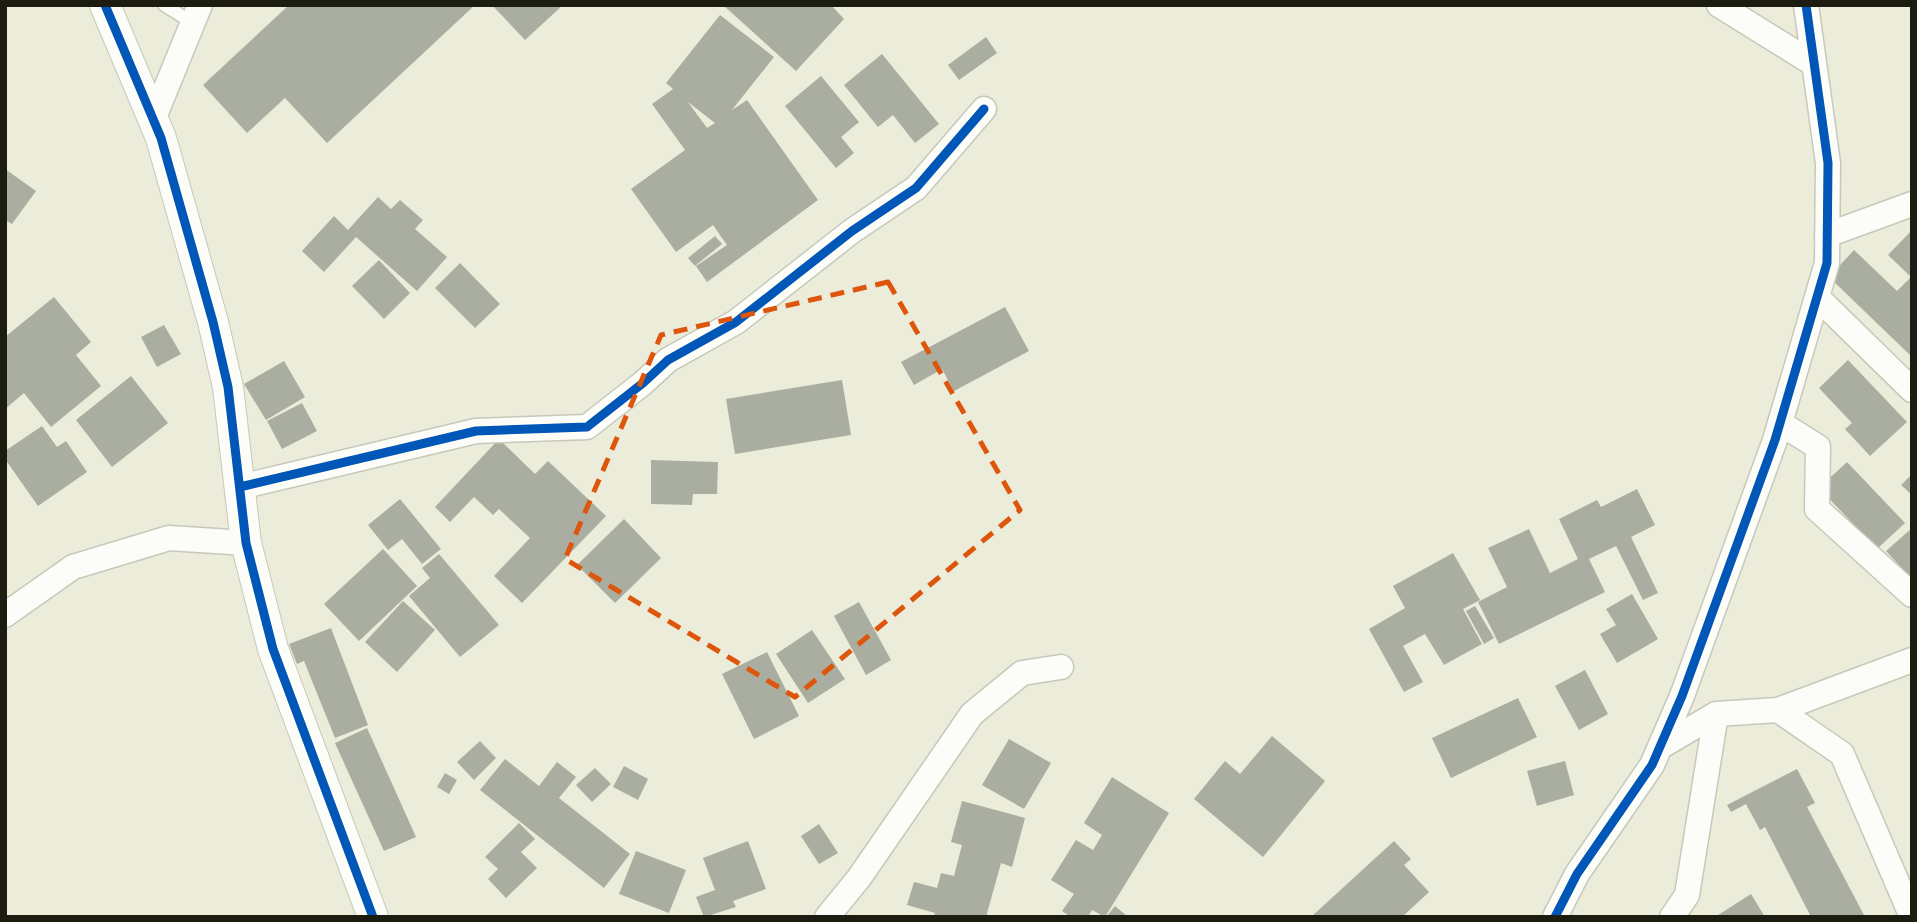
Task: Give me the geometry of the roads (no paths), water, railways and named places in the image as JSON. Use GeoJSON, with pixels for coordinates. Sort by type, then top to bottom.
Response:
{"type":"FeatureCollection","features":[{"type":"Feature","properties":{"kind":"street"},"geometry":{"type":"LineString","coordinates":[[105,5],[153,120],[213,323],[228,387],[246,543],[272,649],[373,917]]}},
{"type":"Feature","properties":{"kind":"street"},"geometry":{"type":"LineString","coordinates":[[1719,5],[1814,64]]}},
{"type":"Feature","properties":{"kind":"street"},"geometry":{"type":"LineString","coordinates":[[1555,917],[1577,874],[1652,765],[1682,696],[1780,423],[1827,263],[1828,163],[1806,5]]}},
{"type":"Feature","properties":{"kind":"street"},"geometry":{"type":"LineString","coordinates":[[153,120],[196,14]]}},
{"type":"Feature","properties":{"kind":"street"},"geometry":{"type":"LineString","coordinates":[[240,487],[476,431],[587,427],[668,360],[736,322],[852,231],[916,188],[984,109]]}},
{"type":"Feature","properties":{"kind":"street"},"geometry":{"type":"LineString","coordinates":[[1827,235],[1912,204]]}},
{"type":"Feature","properties":{"kind":"street"},"geometry":{"type":"LineString","coordinates":[[1817,297],[1912,390]]}},
{"type":"Feature","properties":{"kind":"street"},"geometry":{"type":"LineString","coordinates":[[1780,423],[1818,447],[1817,509],[1912,596]]}},
{"type":"Feature","properties":{"kind":"street"},"geometry":{"type":"LineString","coordinates":[[5,615],[73,567],[169,538],[246,543]]}},
{"type":"Feature","properties":{"kind":"street"},"geometry":{"type":"LineString","coordinates":[[1660,747],[1716,713],[1778,710],[1912,660]]}},
{"type":"Feature","properties":{"kind":"street"},"geometry":{"type":"LineString","coordinates":[[827,917],[859,878],[972,714],[1022,673],[1061,667]]}},
{"type":"Feature","properties":{"kind":"street"},"geometry":{"type":"LineString","coordinates":[[1778,710],[1842,754],[1912,917]]}},
{"type":"Feature","properties":{"kind":"street"},"geometry":{"type":"LineString","coordinates":[[1672,917],[1687,895],[1716,713]]}},
{"type":"Feature","properties":{"kind":"lane"},"geometry":{"type":"LineString","coordinates":[[164,5],[196,14]]}}]}
